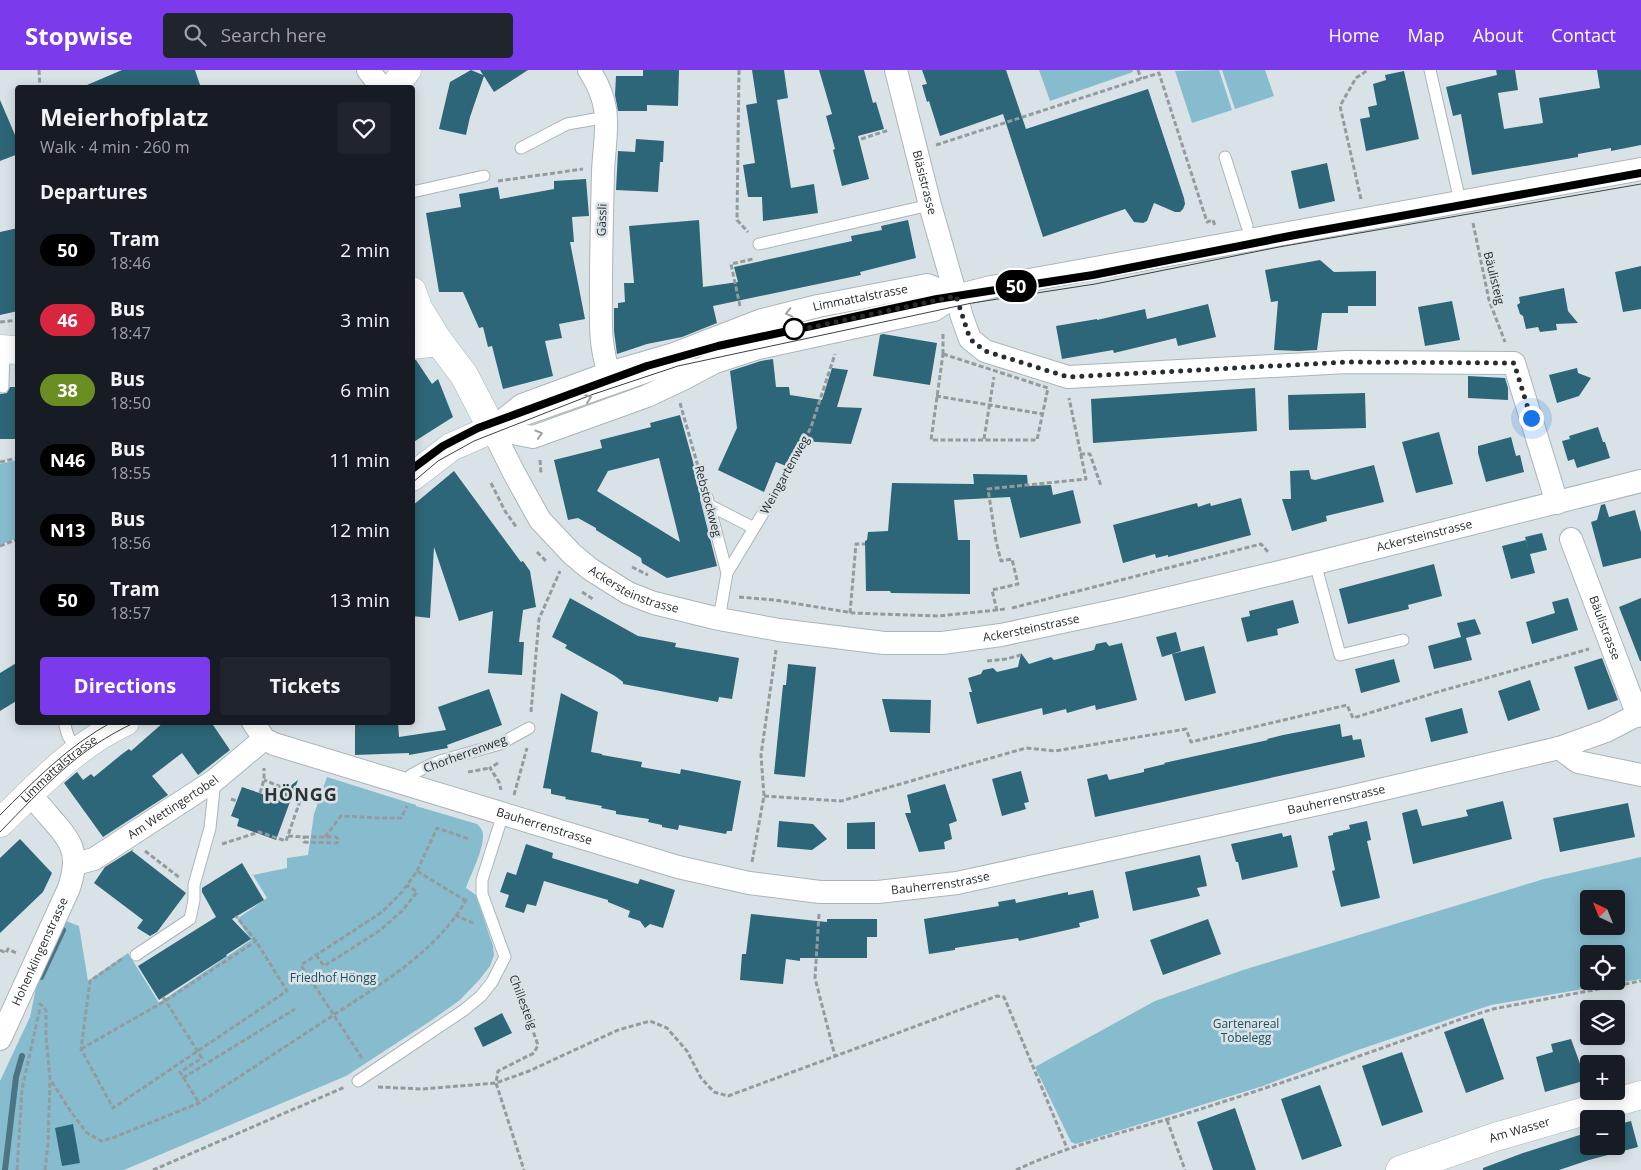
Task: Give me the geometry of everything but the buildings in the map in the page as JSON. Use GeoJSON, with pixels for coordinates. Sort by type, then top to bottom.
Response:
{"type":"FeatureCollection","features":[{"type":"Feature","properties":{"kind":"street"},"geometry":{"type":"LineString","coordinates":[[368,70],[380,85]]}},
{"type":"Feature","properties":{"kind":"street"},"geometry":{"type":"LineString","coordinates":[[395,85],[407,70]]}},
{"type":"Feature","properties":{"kind":"street","name":"Gässli"},"geometry":{"type":"LineString","coordinates":[[589,70],[601,90],[607,117],[601,262],[601,345],[609,373]]}},
{"type":"Feature","properties":{"kind":"street","name":"Bläsistrasse"},"geometry":{"type":"LineString","coordinates":[[896,70],[930,206],[956,296]]}},
{"type":"Feature","properties":{"kind":"street"},"geometry":{"type":"LineString","coordinates":[[415,475],[451,447],[492,429],[533,437],[647,396],[715,362],[758,348],[934,310],[956,296],[1023,281],[1641,169]]}},
{"type":"Feature","properties":{"kind":"street","name":"Limmattalstrasse"},"geometry":{"type":"LineString","coordinates":[[492,429],[522,405],[609,373],[674,354],[762,320],[818,306],[928,285],[956,296]]}},
{"type":"Feature","properties":{"kind":"street"},"geometry":{"type":"LineString","coordinates":[[956,296],[970,339],[985,351],[1068,377],[1347,362],[1514,363],[1557,503]]}},
{"type":"Feature","properties":{"kind":"street"},"geometry":{"type":"LineString","coordinates":[[415,300],[426,343],[464,376],[492,429]]}},
{"type":"Feature","properties":{"kind":"street"},"geometry":{"type":"LineString","coordinates":[[712,338],[715,362]]}},
{"type":"Feature","properties":{"kind":"street","name":"Ackersteinstrasse"},"geometry":{"type":"LineString","coordinates":[[492,429],[540,520],[572,554],[590,569],[628,594],[654,603],[719,619],[779,630],[884,643],[942,643],[1011,633],[1132,607],[1315,563],[1641,481]]}},
{"type":"Feature","properties":{"kind":"street","name":"Bäulistrasse"},"geometry":{"type":"LineString","coordinates":[[1571,539],[1639,715]]}},
{"type":"Feature","properties":{"kind":"street","name":"Bauherrenstrasse"},"geometry":{"type":"LineString","coordinates":[[258,731],[274,744],[407,794],[506,803],[678,867],[749,883],[820,892],[878,892],[957,883],[1341,799],[1559,748],[1606,731],[1639,715]]}},
{"type":"Feature","properties":{"kind":"street","name":"Limmattalstrasse"},"geometry":{"type":"LineString","coordinates":[[0,823],[77,750],[119,725]]}},
{"type":"Feature","properties":{"kind":"street","name":"Am Wettingertobel"},"geometry":{"type":"LineString","coordinates":[[75,864],[94,859],[215,780],[258,731]]}},
{"type":"Feature","properties":{"kind":"street"},"geometry":{"type":"LineString","coordinates":[[1559,748],[1578,762],[1641,775]]}},
{"type":"Feature","properties":{"kind":"street"},"geometry":{"type":"LineString","coordinates":[[29,794],[63,832],[72,847],[75,864]]}},
{"type":"Feature","properties":{"kind":"street","name":"Hohenklingenstrasse"},"geometry":{"type":"LineString","coordinates":[[0,1038],[69,888],[75,864]]}},
{"type":"Feature","properties":{"kind":"street","name":"Am Wasser"},"geometry":{"type":"LineString","coordinates":[[1400,1170],[1494,1137],[1641,1095]]}},
{"type":"Feature","properties":{"kind":"lane"},"geometry":{"type":"LineString","coordinates":[[1430,70],[1460,201]]}},
{"type":"Feature","properties":{"kind":"lane"},"geometry":{"type":"LineString","coordinates":[[521,148],[567,124],[607,117]]}},
{"type":"Feature","properties":{"kind":"lane"},"geometry":{"type":"LineString","coordinates":[[1226,157],[1247,226]]}},
{"type":"Feature","properties":{"kind":"lane"},"geometry":{"type":"LineString","coordinates":[[415,191],[484,176]]}},
{"type":"Feature","properties":{"kind":"lane"},"geometry":{"type":"LineString","coordinates":[[759,244],[930,206]]}},
{"type":"Feature","properties":{"kind":"lane"},"geometry":{"type":"LineString","coordinates":[[3,387],[7,349]]}},
{"type":"Feature","properties":{"kind":"lane"},"geometry":{"type":"LineString","coordinates":[[708,501],[754,528]]}},
{"type":"Feature","properties":{"kind":"lane","name":"Rebstockweg"},"geometry":{"type":"LineString","coordinates":[[708,501],[727,573],[719,619]]}},
{"type":"Feature","properties":{"kind":"lane","name":"Weingartenweg"},"geometry":{"type":"LineString","coordinates":[[727,573],[768,505]]}},
{"type":"Feature","properties":{"kind":"lane"},"geometry":{"type":"LineString","coordinates":[[1315,563],[1340,655],[1403,640]]}},
{"type":"Feature","properties":{"kind":"lane"},"geometry":{"type":"LineString","coordinates":[[65,725],[68,736],[77,750]]}},
{"type":"Feature","properties":{"kind":"lane","name":"Chorherrenweg"},"geometry":{"type":"LineString","coordinates":[[407,794],[411,775],[440,761],[500,744],[529,728]]}},
{"type":"Feature","properties":{"kind":"lane"},"geometry":{"type":"LineString","coordinates":[[136,955],[190,919],[194,900],[194,885],[210,828],[215,780]]}},
{"type":"Feature","properties":{"kind":"lane"},"geometry":{"type":"LineString","coordinates":[[358,1081],[464,1010],[481,996],[492,982],[506,957],[482,894],[482,880],[506,803]]}},
{"type":"Feature","properties":{"kind":"path"},"geometry":{"type":"LineString","coordinates":[[39,70],[40,85]]}},
{"type":"Feature","properties":{"kind":"path"},"geometry":{"type":"LineString","coordinates":[[739,70],[736,220],[759,244],[760,257],[731,264],[742,314]]}},
{"type":"Feature","properties":{"kind":"path"},"geometry":{"type":"LineString","coordinates":[[1138,70],[1141,79]]}},
{"type":"Feature","properties":{"kind":"path"},"geometry":{"type":"LineString","coordinates":[[1363,206],[1340,106],[1356,78],[1368,70]]}},
{"type":"Feature","properties":{"kind":"path"},"geometry":{"type":"LineString","coordinates":[[928,147],[1159,73],[1206,222],[1213,220],[1217,233]]}},
{"type":"Feature","properties":{"kind":"path"},"geometry":{"type":"LineString","coordinates":[[861,139],[896,128]]}},
{"type":"Feature","properties":{"kind":"path"},"geometry":{"type":"LineString","coordinates":[[484,176],[490,183],[604,166]]}},
{"type":"Feature","properties":{"kind":"path","name":"Bäulisteig"},"geometry":{"type":"LineString","coordinates":[[1473,223],[1489,300],[1514,363]]}},
{"type":"Feature","properties":{"kind":"path"},"geometry":{"type":"LineString","coordinates":[[0,322],[15,320]]}},
{"type":"Feature","properties":{"kind":"path","name":"Weingartenweg"},"geometry":{"type":"LineString","coordinates":[[768,505],[800,453],[812,424],[836,351]]}},
{"type":"Feature","properties":{"kind":"path"},"geometry":{"type":"LineString","coordinates":[[943,354],[996,371],[1048,388],[1037,440],[931,440],[943,354]]}},
{"type":"Feature","properties":{"kind":"path"},"geometry":{"type":"LineString","coordinates":[[984,440],[996,371]]}},
{"type":"Feature","properties":{"kind":"path"},"geometry":{"type":"LineString","coordinates":[[996,611],[992,590],[1018,584],[1012,559],[1001,562],[988,489],[1086,479],[1069,396],[1068,377]]}},
{"type":"Feature","properties":{"kind":"path"},"geometry":{"type":"LineString","coordinates":[[936,396],[1043,414]]}},
{"type":"Feature","properties":{"kind":"path","name":"Rebstockweg"},"geometry":{"type":"LineString","coordinates":[[680,401],[708,501]]}},
{"type":"Feature","properties":{"kind":"path"},"geometry":{"type":"LineString","coordinates":[[1080,454],[1090,454],[1101,486]]}},
{"type":"Feature","properties":{"kind":"path"},"geometry":{"type":"LineString","coordinates":[[0,462],[15,459]]}},
{"type":"Feature","properties":{"kind":"path"},"geometry":{"type":"LineString","coordinates":[[540,460],[541,474],[544,481]]}},
{"type":"Feature","properties":{"kind":"path"},"geometry":{"type":"LineString","coordinates":[[0,546],[15,540]]}},
{"type":"Feature","properties":{"kind":"path"},"geometry":{"type":"LineString","coordinates":[[850,613],[856,544],[865,544]]}},
{"type":"Feature","properties":{"kind":"path"},"geometry":{"type":"LineString","coordinates":[[723,596],[775,600],[850,613],[938,616],[996,611],[1261,544],[1272,557]]}},
{"type":"Feature","properties":{"kind":"path"},"geometry":{"type":"LineString","coordinates":[[625,564],[650,576]]}},
{"type":"Feature","properties":{"kind":"path"},"geometry":{"type":"LineString","coordinates":[[529,728],[539,620],[558,574]]}},
{"type":"Feature","properties":{"kind":"path"},"geometry":{"type":"LineString","coordinates":[[764,796],[841,801],[1026,748],[1055,751],[1186,729],[1191,742],[1347,704],[1353,718],[1610,643]]}},
{"type":"Feature","properties":{"kind":"path"},"geometry":{"type":"LineString","coordinates":[[749,883],[764,796],[761,755],[776,650]]}},
{"type":"Feature","properties":{"kind":"path"},"geometry":{"type":"LineString","coordinates":[[506,803],[525,747]]}},
{"type":"Feature","properties":{"kind":"path"},"geometry":{"type":"LineString","coordinates":[[505,761],[490,768],[499,782],[506,803]]}},
{"type":"Feature","properties":{"kind":"path"},"geometry":{"type":"LineString","coordinates":[[260,793],[264,780],[264,768]]}},
{"type":"Feature","properties":{"kind":"path"},"geometry":{"type":"LineString","coordinates":[[233,840],[259,832],[286,841],[300,801],[296,793],[264,780]]}},
{"type":"Feature","properties":{"kind":"path"},"geometry":{"type":"LineString","coordinates":[[325,837],[341,816],[401,818],[407,794]]}},
{"type":"Feature","properties":{"kind":"path"},"geometry":{"type":"LineString","coordinates":[[232,799],[237,801]]}},
{"type":"Feature","properties":{"kind":"path"},"geometry":{"type":"LineString","coordinates":[[371,1054],[363,1059],[301,965],[382,912],[407,885],[437,828],[469,839]]}},
{"type":"Feature","properties":{"kind":"path"},"geometry":{"type":"LineString","coordinates":[[288,836],[336,837],[338,842],[336,844],[304,842],[304,837]]}},
{"type":"Feature","properties":{"kind":"path"},"geometry":{"type":"LineString","coordinates":[[143,850],[182,879]]}},
{"type":"Feature","properties":{"kind":"path"},"geometry":{"type":"LineString","coordinates":[[416,871],[466,901]]}},
{"type":"Feature","properties":{"kind":"path"},"geometry":{"type":"LineString","coordinates":[[50,1079],[87,1133],[101,1141],[199,1103],[409,964],[434,943],[466,901],[476,882],[482,880]]}},
{"type":"Feature","properties":{"kind":"path"},"geometry":{"type":"LineString","coordinates":[[316,955],[324,966],[379,931],[402,911],[417,892],[407,885]]}},
{"type":"Feature","properties":{"kind":"path"},"geometry":{"type":"LineString","coordinates":[[820,892],[816,978],[835,1056]]}},
{"type":"Feature","properties":{"kind":"path"},"geometry":{"type":"LineString","coordinates":[[455,915],[478,926]]}},
{"type":"Feature","properties":{"kind":"path"},"geometry":{"type":"LineString","coordinates":[[136,955],[122,959],[90,981],[80,1049],[113,1108],[287,991],[256,941],[236,916]]}},
{"type":"Feature","properties":{"kind":"path"},"geometry":{"type":"LineString","coordinates":[[80,1049],[256,941]]}},
{"type":"Feature","properties":{"kind":"path"},"geometry":{"type":"LineString","coordinates":[[0,950],[6,953],[8,949]]}},
{"type":"Feature","properties":{"kind":"path","name":"Chillesteig"},"geometry":{"type":"LineString","coordinates":[[496,1083],[498,1071],[534,1053],[538,1045],[506,957]]}},
{"type":"Feature","properties":{"kind":"path"},"geometry":{"type":"LineString","coordinates":[[1016,1170],[1067,1148],[1167,1120],[1260,1090],[1493,1009],[1641,981]]}},
{"type":"Feature","properties":{"kind":"path"},"geometry":{"type":"LineString","coordinates":[[20,995],[41,1004],[46,1010],[46,1036],[50,1079],[48,1144],[45,1170]]}},
{"type":"Feature","properties":{"kind":"path"},"geometry":{"type":"LineString","coordinates":[[153,1170],[358,1081],[364,1087],[422,1089],[496,1083],[529,1071],[618,1030],[650,1021],[667,1028],[687,1051],[701,1078],[714,1092],[728,1096],[996,996],[1004,997],[1067,1148]]}},
{"type":"Feature","properties":{"kind":"path"},"geometry":{"type":"LineString","coordinates":[[164,999],[202,1058],[180,1072],[199,1103]]}},
{"type":"Feature","properties":{"kind":"path"},"geometry":{"type":"LineString","coordinates":[[17,1170],[22,1089],[41,1004]]}},
{"type":"Feature","properties":{"kind":"path"},"geometry":{"type":"LineString","coordinates":[[183,1078],[295,1009]]}},
{"type":"Feature","properties":{"kind":"path"},"geometry":{"type":"LineString","coordinates":[[496,1083],[524,1170]]}},
{"type":"Feature","properties":{"kind":"path"},"geometry":{"type":"LineString","coordinates":[[1167,1120],[1185,1170]]}},
{"type":"Feature","properties":{"kind":"green space"},"geometry":{"type":"Polygon","coordinates":[[[1039,70],[1132,70],[1133,72],[1050,101],[1039,70]]]}},
{"type":"Feature","properties":{"kind":"green space"},"geometry":{"type":"Polygon","coordinates":[[[1219,70],[1232,110],[1192,123],[1175,71],[1219,70]]]}},
{"type":"Feature","properties":{"kind":"green space"},"geometry":{"type":"Polygon","coordinates":[[[1222,70],[1265,70],[1274,96],[1235,109],[1222,70]]]}},
{"type":"Feature","properties":{"kind":"green space"},"geometry":{"type":"Polygon","coordinates":[[[15,460],[15,539],[0,545],[0,464],[15,460]]]}},
{"type":"Feature","properties":{"kind":"green space","name":"Friedhof Höngg"},"geometry":{"type":"Polygon","coordinates":[[[327,777],[477,824],[480,827],[483,840],[466,888],[476,895],[493,946],[494,955],[490,966],[480,979],[460,1000],[346,1076],[124,1170],[0,1170],[0,1081],[30,1017],[36,988],[63,920],[79,926],[88,981],[128,953],[159,1003],[251,940],[237,919],[267,898],[253,875],[287,868],[287,858],[308,855],[314,814],[327,777]]]}},
{"type":"Feature","properties":{"kind":"green space","name":"Gartenareal Tobelegg"},"geometry":{"type":"Polygon","coordinates":[[[1641,857],[1641,979],[1625,982],[1625,945],[1580,945],[1580,990],[1491,1005],[1358,1050],[1263,1086],[1076,1144],[1071,1142],[1035,1067],[1155,1001],[1243,970],[1544,879],[1641,857]]]}},
{"type":"Feature","properties":{"kind":"waterway"},"geometry":{"type":"LineString","coordinates":[[41,977],[63,930]]}},
{"type":"Feature","properties":{"kind":"waterway"},"geometry":{"type":"LineString","coordinates":[[5,1170],[16,1077],[22,1056]]}},
{"type":"Feature","properties":{"kind":"tram line"},"geometry":{"type":"LineString","coordinates":[[415,467],[443,446],[478,428],[647,366],[718,346],[937,299],[1093,275],[1277,238],[1641,173]]}},
{"type":"Feature","properties":{"kind":"tram line","name":"50"},"geometry":{"type":"LineString","coordinates":[[415,466],[453,440],[524,410],[647,366],[758,336],[937,299],[1093,275],[1295,235],[1641,173]]}},
{"type":"Feature","properties":{"kind":"tram line"},"geometry":{"type":"LineString","coordinates":[[415,480],[438,461],[474,441],[591,395],[678,366],[972,303],[1095,284],[1279,247],[1641,184]]}},
{"type":"Feature","properties":{"kind":"tram line"},"geometry":{"type":"LineString","coordinates":[[0,815],[66,753],[107,725]]}},
{"type":"Feature","properties":{"kind":"tram line"},"geometry":{"type":"LineString","coordinates":[[0,832],[62,770],[96,744],[130,725]]}},
{"type":"Feature","properties":{"kind":"district","name":"HÖNGG"},"geometry":{"type":"Point","coordinates":[301,795]}},
{"type":"Feature","properties":{"kind":"route"},"geometry":{"type":"LineString","coordinates":[[794,329],[794,331],[956,296],[970,339],[985,351],[1068,377],[1347,362],[1514,363],[1531,418]]}}]}
